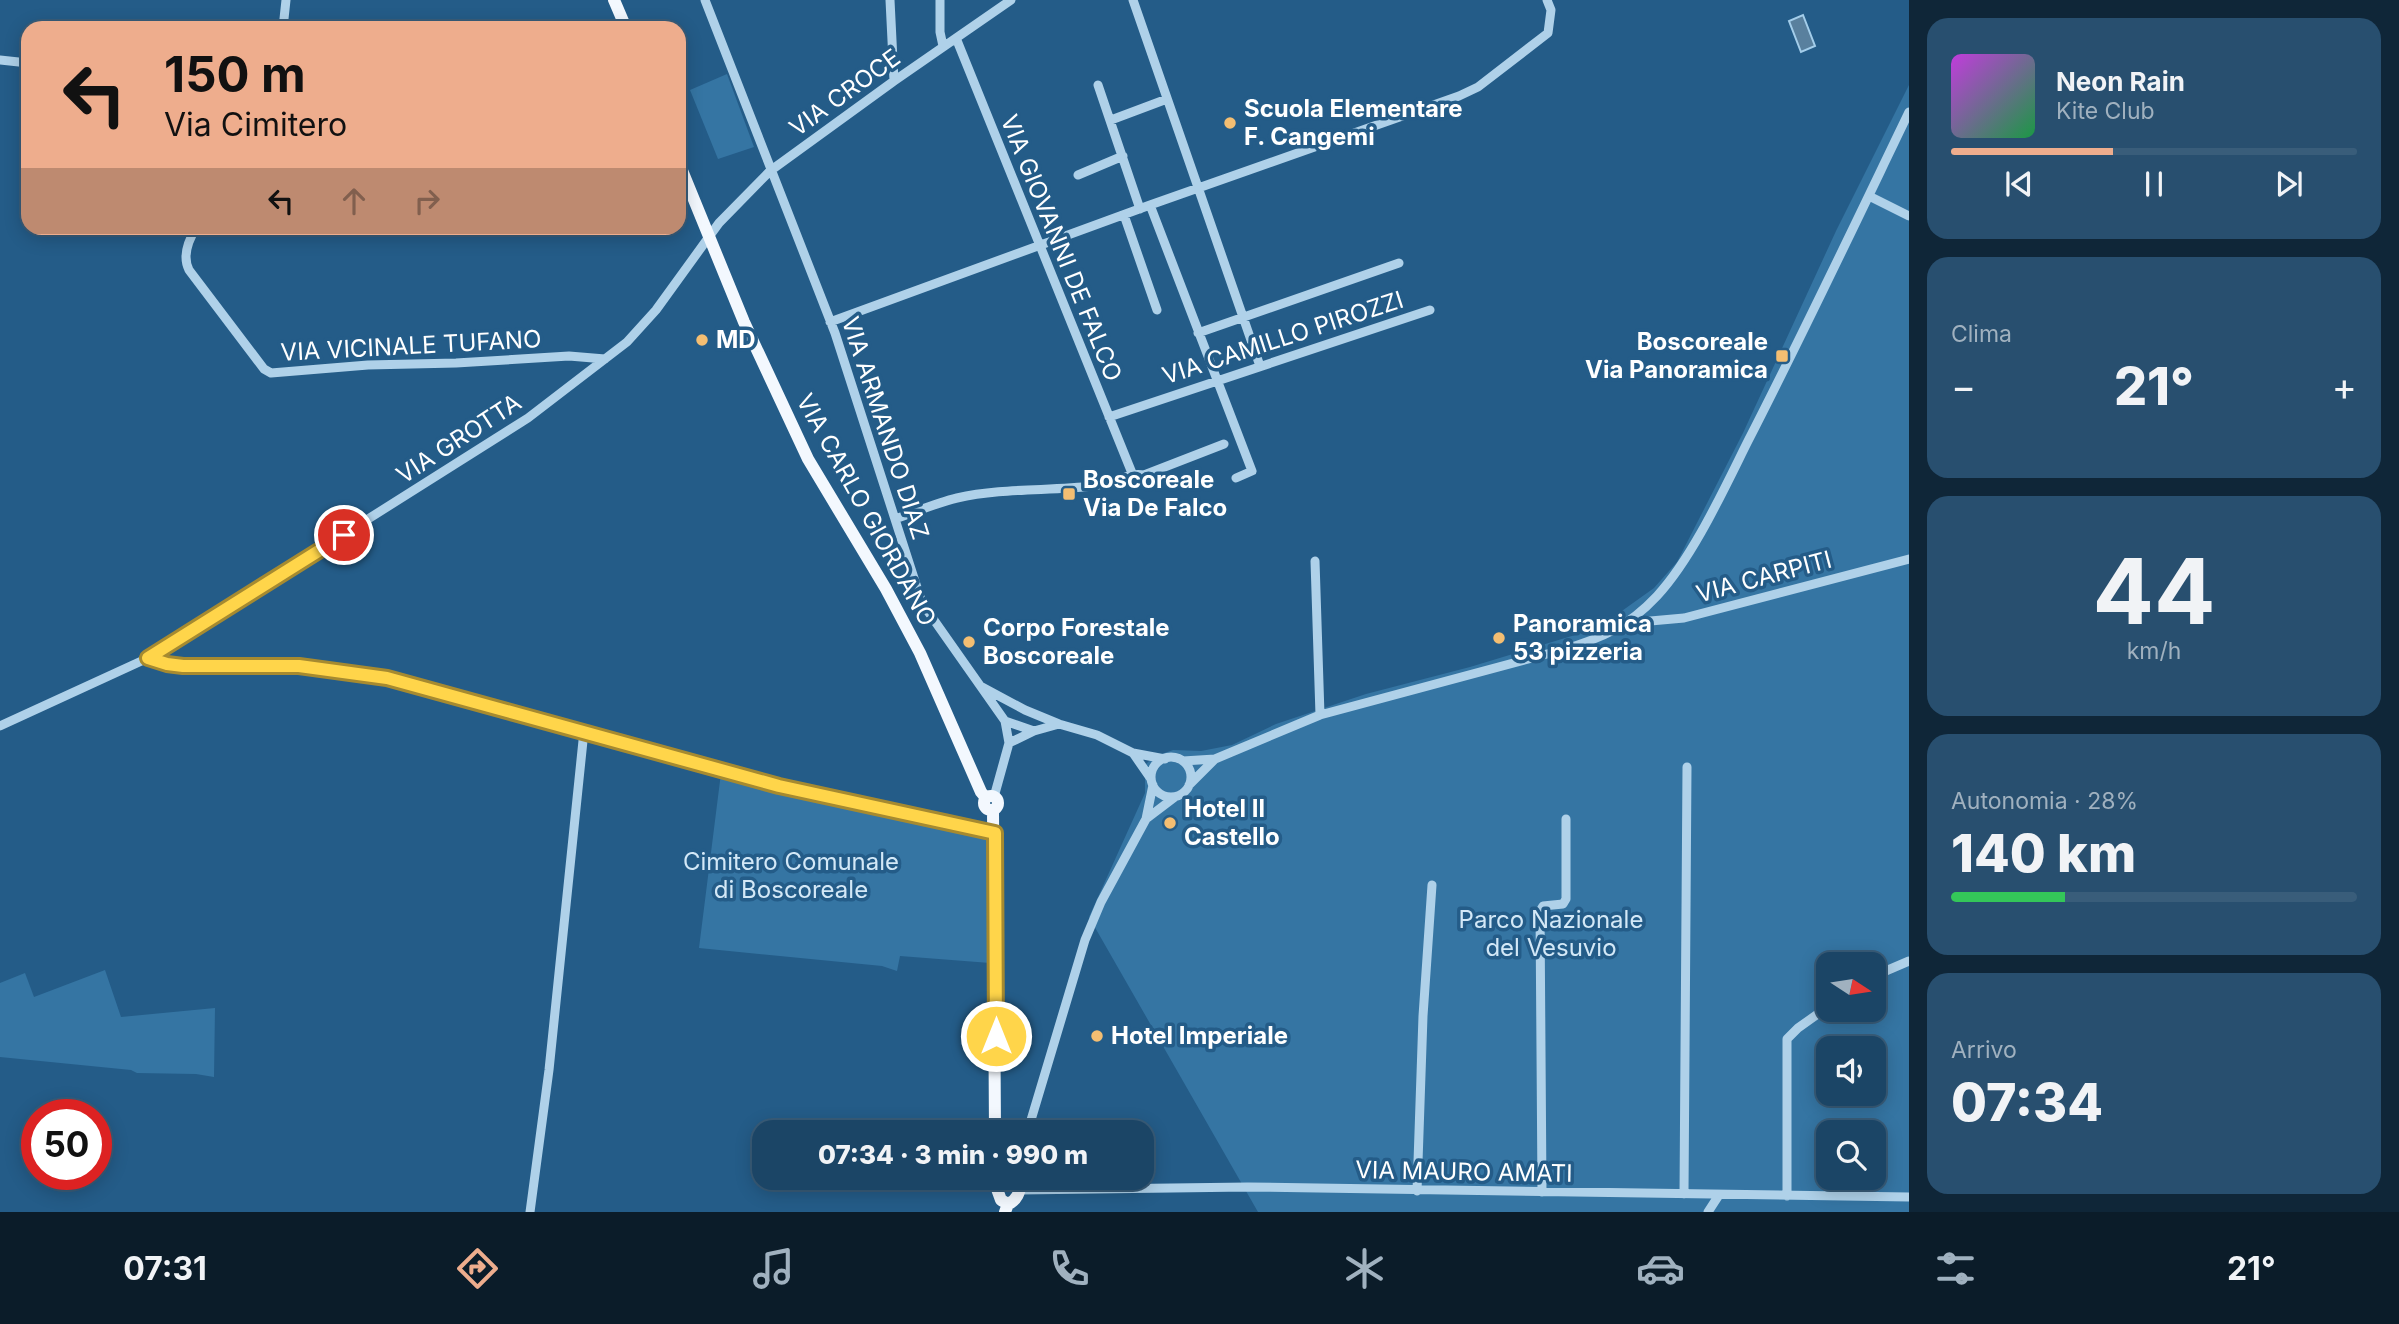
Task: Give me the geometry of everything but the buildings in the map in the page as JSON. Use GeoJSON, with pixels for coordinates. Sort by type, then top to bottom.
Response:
{"type":"FeatureCollection","features":[{"type":"Feature","properties":{"kind":"main road"},"geometry":{"type":"LineString","coordinates":[[614,0],[623,21]]}},
{"type":"Feature","properties":{"kind":"main road","name":"VIA CARLO GIORDANO"},"geometry":{"type":"LineString","coordinates":[[686,181],[744,321],[808,458],[886,589],[914,642],[981,792],[991,801]]}},
{"type":"Feature","properties":{"kind":"main road"},"geometry":{"type":"LineString","coordinates":[[991,801],[995,833],[996,1120]]}},
{"type":"Feature","properties":{"kind":"main road"},"geometry":{"type":"LineString","coordinates":[[994,1190],[995,1212]]}},
{"type":"Feature","properties":{"kind":"main road"},"geometry":{"type":"LineString","coordinates":[[997,1190],[1007,1208],[1018,1190]]}},
{"type":"Feature","properties":{"kind":"street"},"geometry":{"type":"LineString","coordinates":[[284,21],[286,0]]}},
{"type":"Feature","properties":{"kind":"street","name":"VIA ARMANDO DIAZ"},"geometry":{"type":"LineString","coordinates":[[705,0],[830,322],[922,603],[1005,721]]}},
{"type":"Feature","properties":{"kind":"street"},"geometry":{"type":"LineString","coordinates":[[890,0],[894,80]]}},
{"type":"Feature","properties":{"kind":"street"},"geometry":{"type":"LineString","coordinates":[[940,0],[943,46]]}},
{"type":"Feature","properties":{"kind":"street","name":"VIA CROCE"},"geometry":{"type":"LineString","coordinates":[[770,171],[956,38],[996,4],[1011,0]]}},
{"type":"Feature","properties":{"kind":"street"},"geometry":{"type":"LineString","coordinates":[[1133,0],[1260,366]]}},
{"type":"Feature","properties":{"kind":"street"},"geometry":{"type":"LineString","coordinates":[[830,322],[1459,96],[1478,87],[1548,33],[1551,10],[1547,0]]}},
{"type":"Feature","properties":{"kind":"street","name":"VIA GIOVANNI DE FALCO"},"geometry":{"type":"LineString","coordinates":[[956,38],[1132,473]]}},
{"type":"Feature","properties":{"kind":"street"},"geometry":{"type":"LineString","coordinates":[[0,60],[21,62]]}},
{"type":"Feature","properties":{"kind":"street"},"geometry":{"type":"LineString","coordinates":[[1098,85],[1140,209]]}},
{"type":"Feature","properties":{"kind":"street"},"geometry":{"type":"LineString","coordinates":[[1111,120],[1167,100]]}},
{"type":"Feature","properties":{"kind":"street"},"geometry":{"type":"LineString","coordinates":[[1133,753],[1183,761],[1214,759],[1320,715],[1562,650],[1600,638],[1628,623],[1658,595],[1679,566],[1716,503],[1783,374],[1909,112]]}},
{"type":"Feature","properties":{"kind":"street"},"geometry":{"type":"LineString","coordinates":[[1078,176],[1123,156]]}},
{"type":"Feature","properties":{"kind":"street","name":"VIA GROTTA"},"geometry":{"type":"LineString","coordinates":[[0,726],[148,658],[528,418],[627,342],[656,310],[719,223],[770,171]]}},
{"type":"Feature","properties":{"kind":"street"},"geometry":{"type":"LineString","coordinates":[[1869,196],[1909,216]]}},
{"type":"Feature","properties":{"kind":"street"},"geometry":{"type":"LineString","coordinates":[[1150,205],[1252,471],[1236,478]]}},
{"type":"Feature","properties":{"kind":"street"},"geometry":{"type":"LineString","coordinates":[[1124,215],[1157,310]]}},
{"type":"Feature","properties":{"kind":"street","name":"VIA VICINALE TUFANO"},"geometry":{"type":"LineString","coordinates":[[192,235],[185,261],[189,270],[264,369],[271,373],[368,365],[569,356],[605,359]]}},
{"type":"Feature","properties":{"kind":"street"},"geometry":{"type":"LineString","coordinates":[[1198,333],[1399,263]]}},
{"type":"Feature","properties":{"kind":"street","name":"VIA CAMILLO PIROZZI"},"geometry":{"type":"LineString","coordinates":[[1109,416],[1430,310]]}},
{"type":"Feature","properties":{"kind":"street"},"geometry":{"type":"LineString","coordinates":[[895,519],[958,498],[1013,491],[1096,486],[1132,473],[1144,475],[1224,444]]}},
{"type":"Feature","properties":{"kind":"street","name":"VIA CARPITI"},"geometry":{"type":"LineString","coordinates":[[1628,623],[1684,618],[1909,559]]}},
{"type":"Feature","properties":{"kind":"street"},"geometry":{"type":"LineString","coordinates":[[1315,561],[1320,715]]}},
{"type":"Feature","properties":{"kind":"street"},"geometry":{"type":"LineString","coordinates":[[148,658],[183,666],[299,666],[387,678],[779,786],[995,833]]}},
{"type":"Feature","properties":{"kind":"street","name":"VIA ARMANDO DIAZ"},"geometry":{"type":"LineString","coordinates":[[981,686],[1024,710],[1097,735],[1133,753]]}},
{"type":"Feature","properties":{"kind":"street"},"geometry":{"type":"LineString","coordinates":[[1005,721],[1024,710]]}},
{"type":"Feature","properties":{"kind":"street"},"geometry":{"type":"LineString","coordinates":[[991,801],[1009,743],[1005,721]]}},
{"type":"Feature","properties":{"kind":"street"},"geometry":{"type":"LineString","coordinates":[[1005,721],[1034,731]]}},
{"type":"Feature","properties":{"kind":"street"},"geometry":{"type":"LineString","coordinates":[[1009,743],[1034,731],[1059,724]]}},
{"type":"Feature","properties":{"kind":"street"},"geometry":{"type":"LineString","coordinates":[[530,1212],[547,1082],[584,732]]}},
{"type":"Feature","properties":{"kind":"street"},"geometry":{"type":"LineString","coordinates":[[1133,753],[1162,795],[1175,797]]}},
{"type":"Feature","properties":{"kind":"street"},"geometry":{"type":"LineString","coordinates":[[1031,1120],[1085,940],[1101,902],[1146,819],[1155,767],[1165,759]]}},
{"type":"Feature","properties":{"kind":"street"},"geometry":{"type":"LineString","coordinates":[[1146,819],[1186,790],[1214,759]]}},
{"type":"Feature","properties":{"kind":"street"},"geometry":{"type":"LineString","coordinates":[[1183,761],[1190,772],[1189,785]]}},
{"type":"Feature","properties":{"kind":"street"},"geometry":{"type":"LineString","coordinates":[[1684,1194],[1687,767]]}},
{"type":"Feature","properties":{"kind":"street"},"geometry":{"type":"LineString","coordinates":[[1542,1192],[1540,911],[1543,906],[1563,904],[1566,899],[1566,819]]}},
{"type":"Feature","properties":{"kind":"street"},"geometry":{"type":"LineString","coordinates":[[1417,1191],[1423,1016],[1432,885]]}},
{"type":"Feature","properties":{"kind":"street"},"geometry":{"type":"LineString","coordinates":[[1886,971],[1909,961]]}},
{"type":"Feature","properties":{"kind":"street"},"geometry":{"type":"LineString","coordinates":[[1787,1196],[1787,1039],[1816,1015]]}},
{"type":"Feature","properties":{"kind":"street","name":"VIA MAURO AMATI"},"geometry":{"type":"LineString","coordinates":[[1154,1186],[1909,1197]]}},
{"type":"Feature","properties":{"kind":"street"},"geometry":{"type":"LineString","coordinates":[[1708,1212],[1719,1195]]}},
{"type":"Feature","properties":{"kind":"green space"},"geometry":{"type":"Polygon","coordinates":[[[727,74],[754,147],[718,159],[690,90],[727,74]]]}},
{"type":"Feature","properties":{"kind":"green space","name":"Parco Nazionale del Vesuvio"},"geometry":{"type":"Polygon","coordinates":[[[1909,85],[1909,1212],[1258,1212],[1089,917],[1145,793],[1145,765],[1153,757],[1173,750],[1201,751],[1232,745],[1276,724],[1366,694],[1470,667],[1598,628],[1654,588],[1677,562],[1743,433],[1836,231],[1909,85]]]}},
{"type":"Feature","properties":{"kind":"green space","name":"Cimitero Comunale di Boscoreale"},"geometry":{"type":"Polygon","coordinates":[[[721,773],[990,835],[990,963],[900,956],[897,971],[882,966],[699,948],[721,773]]]}},
{"type":"Feature","properties":{"kind":"green space"},"geometry":{"type":"Polygon","coordinates":[[[105,970],[121,1017],[215,1008],[214,1077],[137,1073],[131,1070],[0,1057],[0,983],[25,973],[34,997],[105,970]]]}},
{"type":"Feature","properties":{"kind":"shaded area"},"geometry":{"type":"Polygon","coordinates":[[[1803,15],[1815,46],[1801,52],[1789,21],[1803,15]]]}},
{"type":"Feature","properties":{"kind":"place","name":"Scuola Elementare F. Cangemi"},"geometry":{"type":"Point","coordinates":[1230,123]}},
{"type":"Feature","properties":{"kind":"place","name":"MD"},"geometry":{"type":"Point","coordinates":[702,340]}},
{"type":"Feature","properties":{"kind":"place","name":"Boscoreale Via Panoramica"},"geometry":{"type":"Point","coordinates":[1782,356]}},
{"type":"Feature","properties":{"kind":"place","name":"Boscoreale Via De Falco"},"geometry":{"type":"Point","coordinates":[1069,494]}},
{"type":"Feature","properties":{"kind":"place","name":"Panoramica 53 pizzeria"},"geometry":{"type":"Point","coordinates":[1499,638]}},
{"type":"Feature","properties":{"kind":"place","name":"Corpo Forestale Boscoreale"},"geometry":{"type":"Point","coordinates":[969,642]}},
{"type":"Feature","properties":{"kind":"place","name":"Hotel Il Castello"},"geometry":{"type":"Point","coordinates":[1170,823]}},
{"type":"Feature","properties":{"kind":"place","name":"Hotel Imperiale"},"geometry":{"type":"Point","coordinates":[1097,1036]}},
{"type":"Feature","properties":{"kind":"route"},"geometry":{"type":"LineString","coordinates":[[344,535],[148,658],[183,666],[299,666],[387,678],[779,786],[995,833],[996,1036]]}}]}
